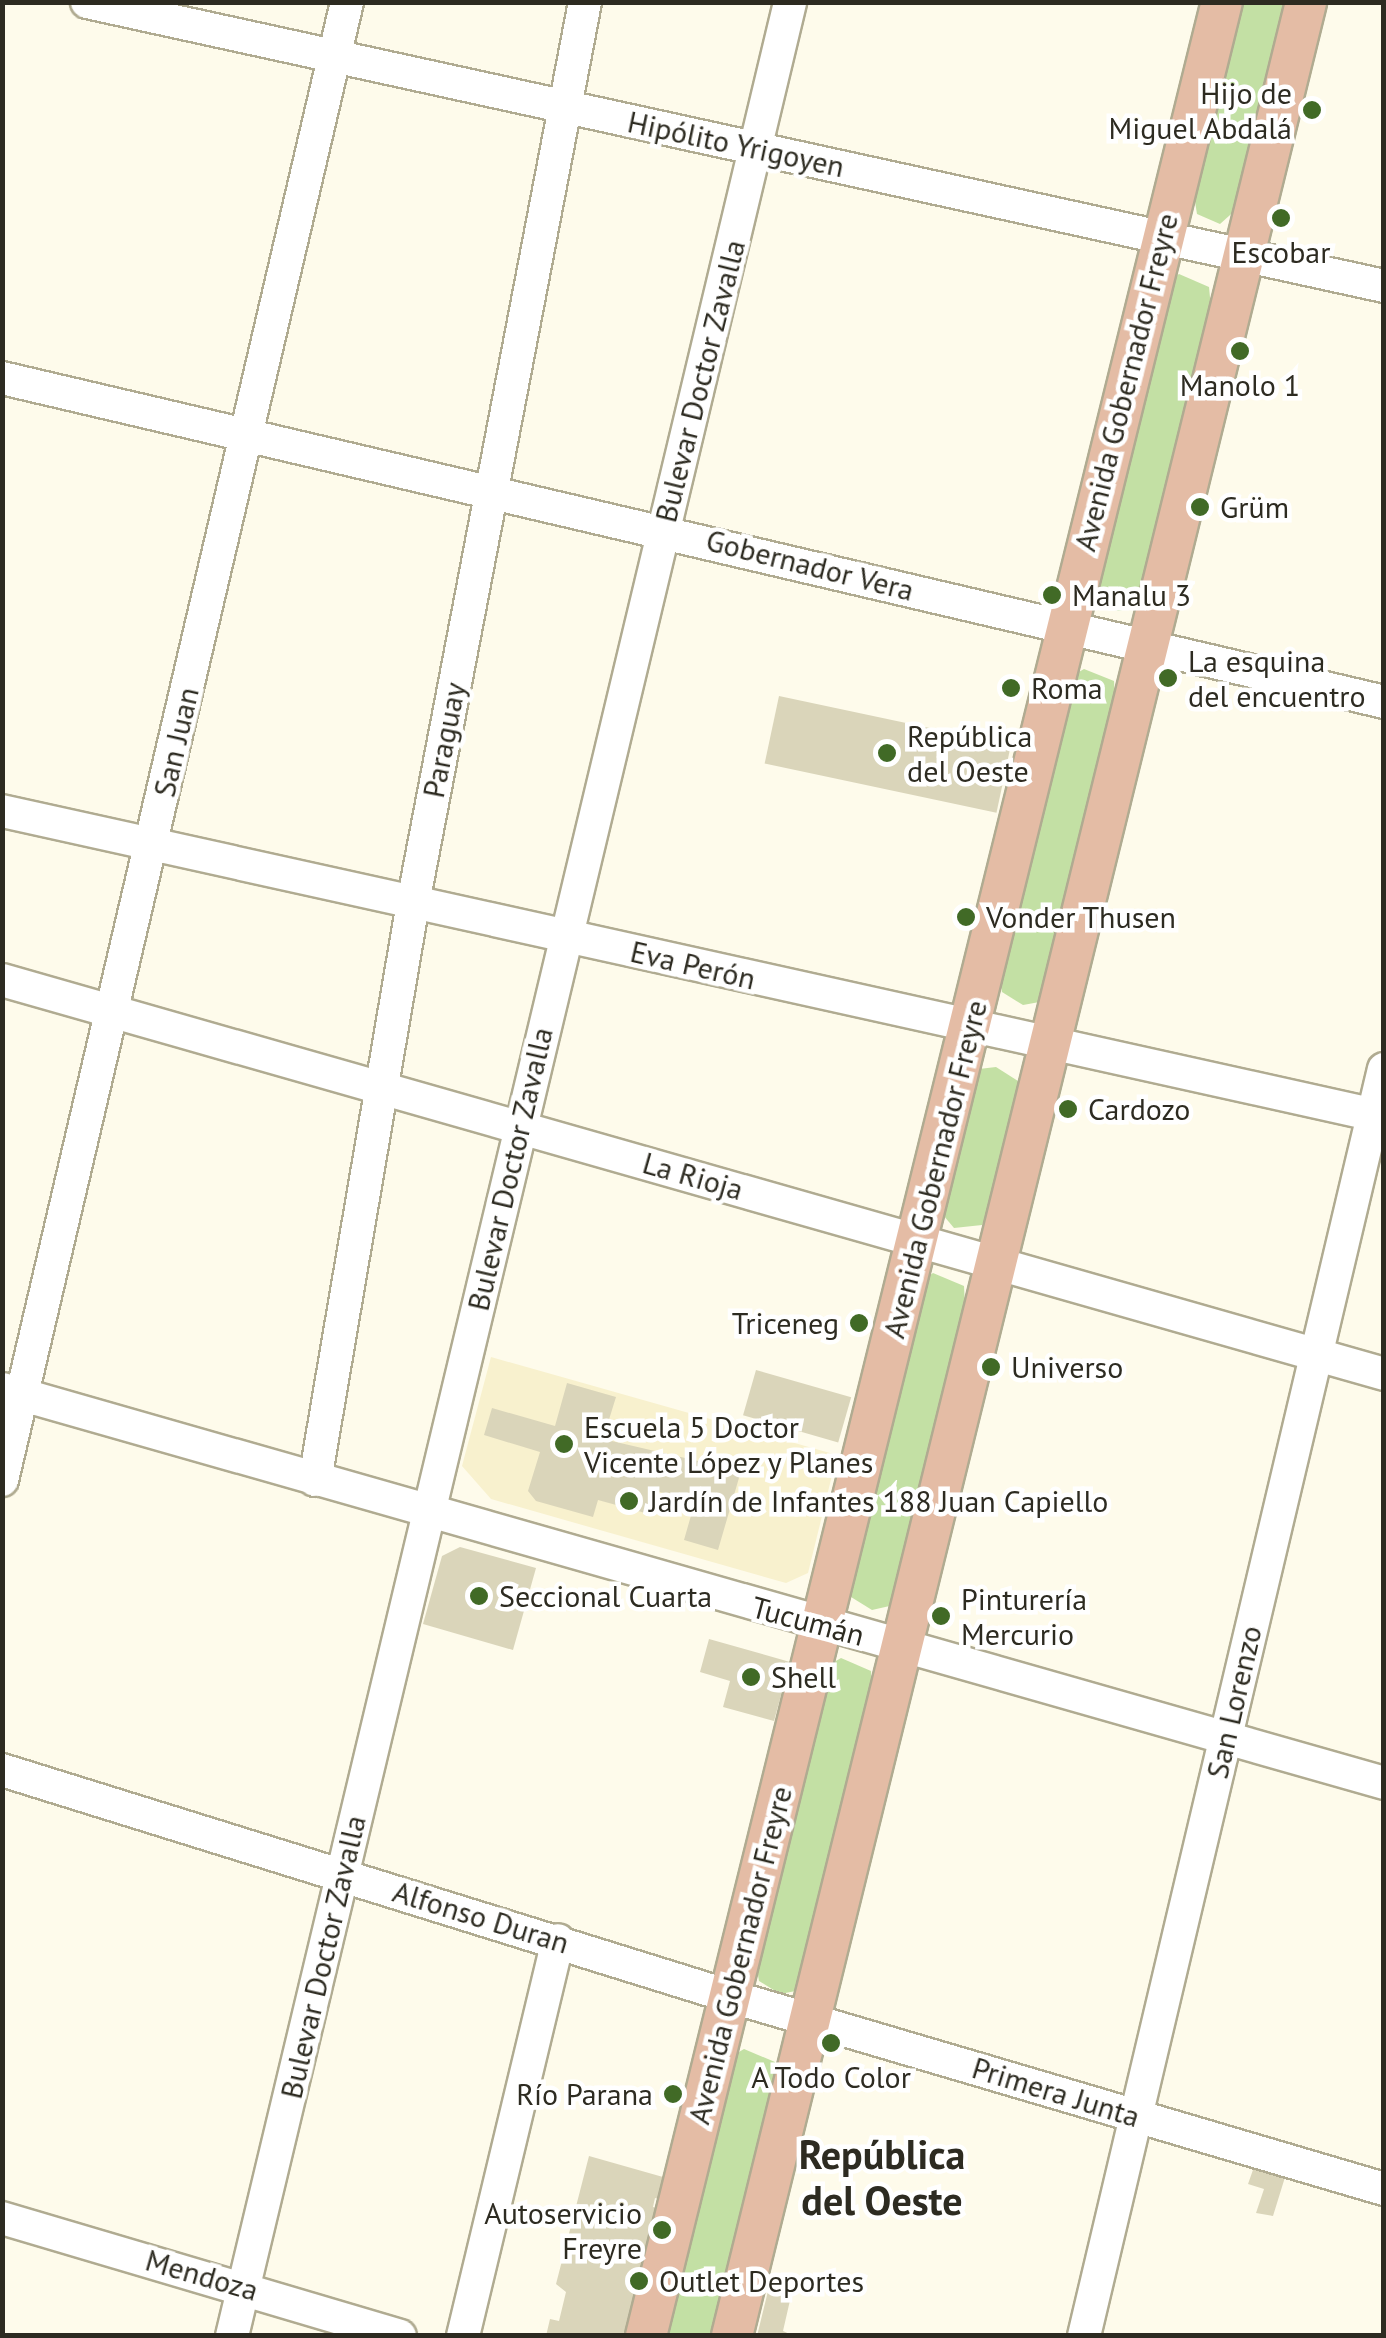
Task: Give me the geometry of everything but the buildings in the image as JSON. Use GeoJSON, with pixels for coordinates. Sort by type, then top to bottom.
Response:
{"type":"FeatureCollection","features":[{"type":"Feature","properties":{"kind":"main road","name":"Avenida Gobernador Freyre"},"geometry":{"type":"LineString","coordinates":[[646,2336],[820,1626],[920,1240],[1064,627],[1222,2]]}},
{"type":"Feature","properties":{"kind":"main road"},"geometry":{"type":"LineString","coordinates":[[732,2336],[806,2017],[1306,2]]}},
{"type":"Feature","properties":{"kind":"street","name":"Hipólito Yrigoyen"},"geometry":{"type":"LineString","coordinates":[[87,2],[1162,234],[1384,286]]}},
{"type":"Feature","properties":{"kind":"street","name":"San Juan"},"geometry":{"type":"LineString","coordinates":[[2,1480],[12,1392],[153,843],[347,2]]}},
{"type":"Feature","properties":{"kind":"street","name":"Paraguay"},"geometry":{"type":"LineString","coordinates":[[315,1480],[386,1088],[413,902],[490,490],[568,107],[585,2]]}},
{"type":"Feature","properties":{"kind":"street","name":"Bulevar Doctor Zavalla"},"geometry":{"type":"LineString","coordinates":[[232,2336],[790,2]]}},
{"type":"Feature","properties":{"kind":"street","name":"Gobernador Vera"},"geometry":{"type":"LineString","coordinates":[[2,378],[664,530],[1384,702]]}},
{"type":"Feature","properties":{"kind":"street","name":"Eva Perón"},"geometry":{"type":"LineString","coordinates":[[2,811],[1048,1048],[1378,1116]]}},
{"type":"Feature","properties":{"kind":"street","name":"La Rioja"},"geometry":{"type":"LineString","coordinates":[[2,980],[996,1260],[1384,1374]]}},
{"type":"Feature","properties":{"kind":"street","name":"San Lorenzo"},"geometry":{"type":"LineString","coordinates":[[1084,2336],[1316,1354],[1378,1116],[1384,1068]]}},
{"type":"Feature","properties":{"kind":"street","name":"Tucumán"},"geometry":{"type":"LineString","coordinates":[[12,1392],[820,1626],[1384,1783]]}},
{"type":"Feature","properties":{"kind":"street","name":"Alfonso Duran"},"geometry":{"type":"LineString","coordinates":[[2,1770],[729,1996]]}},
{"type":"Feature","properties":{"kind":"street"},"geometry":{"type":"LineString","coordinates":[[463,2336],[558,1940]]}},
{"type":"Feature","properties":{"kind":"street","name":"Primera Junta"},"geometry":{"type":"LineString","coordinates":[[729,1996],[1384,2189]]}},
{"type":"Feature","properties":{"kind":"street","name":"Mendoza"},"geometry":{"type":"LineString","coordinates":[[2,2218],[400,2336]]}},
{"type":"Feature","properties":{"kind":"shaded area"},"geometry":{"type":"Polygon","coordinates":[[[491,1357],[837,1455],[808,1573],[786,1583],[491,1499],[462,1466],[491,1357]]]}},
{"type":"Feature","properties":{"kind":"green space"},"geometry":{"type":"Polygon","coordinates":[[[1239,3],[1290,3],[1239,207],[1220,224],[1197,214],[1193,189],[1239,3]]]}},
{"type":"Feature","properties":{"kind":"green space"},"geometry":{"type":"Polygon","coordinates":[[[1179,274],[1209,287],[1211,308],[1140,606],[1118,611],[1097,597],[1095,586],[1167,282],[1179,274]]]}},
{"type":"Feature","properties":{"kind":"green space"},"geometry":{"type":"Polygon","coordinates":[[[1084,669],[1114,681],[1115,702],[1045,1001],[1023,1005],[1002,992],[1000,980],[1072,676],[1084,669]]]}},
{"type":"Feature","properties":{"kind":"green space"},"geometry":{"type":"Polygon","coordinates":[[[996,1067],[1018,1081],[1018,1097],[989,1213],[982,1225],[954,1228],[938,1209],[979,1069],[996,1067]]]}},
{"type":"Feature","properties":{"kind":"green space"},"geometry":{"type":"Polygon","coordinates":[[[933,1273],[964,1286],[965,1307],[894,1605],[872,1610],[851,1597],[849,1585],[921,1281],[933,1273]]]}},
{"type":"Feature","properties":{"kind":"green space"},"geometry":{"type":"Polygon","coordinates":[[[841,1658],[871,1671],[872,1692],[801,1990],[780,1994],[759,1981],[757,1969],[829,1665],[841,1658]]]}},
{"type":"Feature","properties":{"kind":"green space"},"geometry":{"type":"Polygon","coordinates":[[[744,2049],[775,2062],[776,2082],[716,2335],[666,2336],[732,2056],[744,2049]]]}},
{"type":"Feature","properties":{"kind":"place","name":"Hijo de Miguel Abdalá"},"geometry":{"type":"Point","coordinates":[1312,110]}},
{"type":"Feature","properties":{"kind":"place","name":"Escobar"},"geometry":{"type":"Point","coordinates":[1281,218]}},
{"type":"Feature","properties":{"kind":"place","name":"Manolo 1"},"geometry":{"type":"Point","coordinates":[1240,351]}},
{"type":"Feature","properties":{"kind":"place","name":"Grüm"},"geometry":{"type":"Point","coordinates":[1200,507]}},
{"type":"Feature","properties":{"kind":"place","name":"Manalu 3"},"geometry":{"type":"Point","coordinates":[1052,595]}},
{"type":"Feature","properties":{"kind":"place","name":"La esquina del encuentro"},"geometry":{"type":"Point","coordinates":[1168,678]}},
{"type":"Feature","properties":{"kind":"place","name":"Roma"},"geometry":{"type":"Point","coordinates":[1011,688]}},
{"type":"Feature","properties":{"kind":"place","name":"República del Oeste"},"geometry":{"type":"Point","coordinates":[887,753]}},
{"type":"Feature","properties":{"kind":"place","name":"Vonder Thusen"},"geometry":{"type":"Point","coordinates":[966,917]}},
{"type":"Feature","properties":{"kind":"place","name":"Cardozo"},"geometry":{"type":"Point","coordinates":[1068,1109]}},
{"type":"Feature","properties":{"kind":"place","name":"Triceneg"},"geometry":{"type":"Point","coordinates":[859,1323]}},
{"type":"Feature","properties":{"kind":"place","name":"Universo"},"geometry":{"type":"Point","coordinates":[991,1367]}},
{"type":"Feature","properties":{"kind":"place","name":"Escuela 5 Doctor Vicente López y Planes"},"geometry":{"type":"Point","coordinates":[564,1444]}},
{"type":"Feature","properties":{"kind":"place","name":"Jardín de Infantes 188 Juan Capiello"},"geometry":{"type":"Point","coordinates":[629,1501]}},
{"type":"Feature","properties":{"kind":"place","name":"Seccional Cuarta"},"geometry":{"type":"Point","coordinates":[479,1596]}},
{"type":"Feature","properties":{"kind":"place","name":"Pinturería Mercurio"},"geometry":{"type":"Point","coordinates":[941,1616]}},
{"type":"Feature","properties":{"kind":"place","name":"Shell"},"geometry":{"type":"Point","coordinates":[751,1677]}},
{"type":"Feature","properties":{"kind":"place","name":"A Todo Color"},"geometry":{"type":"Point","coordinates":[831,2043]}},
{"type":"Feature","properties":{"kind":"place","name":"Río Parana"},"geometry":{"type":"Point","coordinates":[673,2094]}},
{"type":"Feature","properties":{"kind":"place","name":"Autoservicio Freyre"},"geometry":{"type":"Point","coordinates":[662,2230]}},
{"type":"Feature","properties":{"kind":"place","name":"Outlet Deportes"},"geometry":{"type":"Point","coordinates":[639,2281]}},
{"type":"Feature","properties":{"kind":"district","name":"República del Oeste"},"geometry":{"type":"Point","coordinates":[882,2177]}}]}
